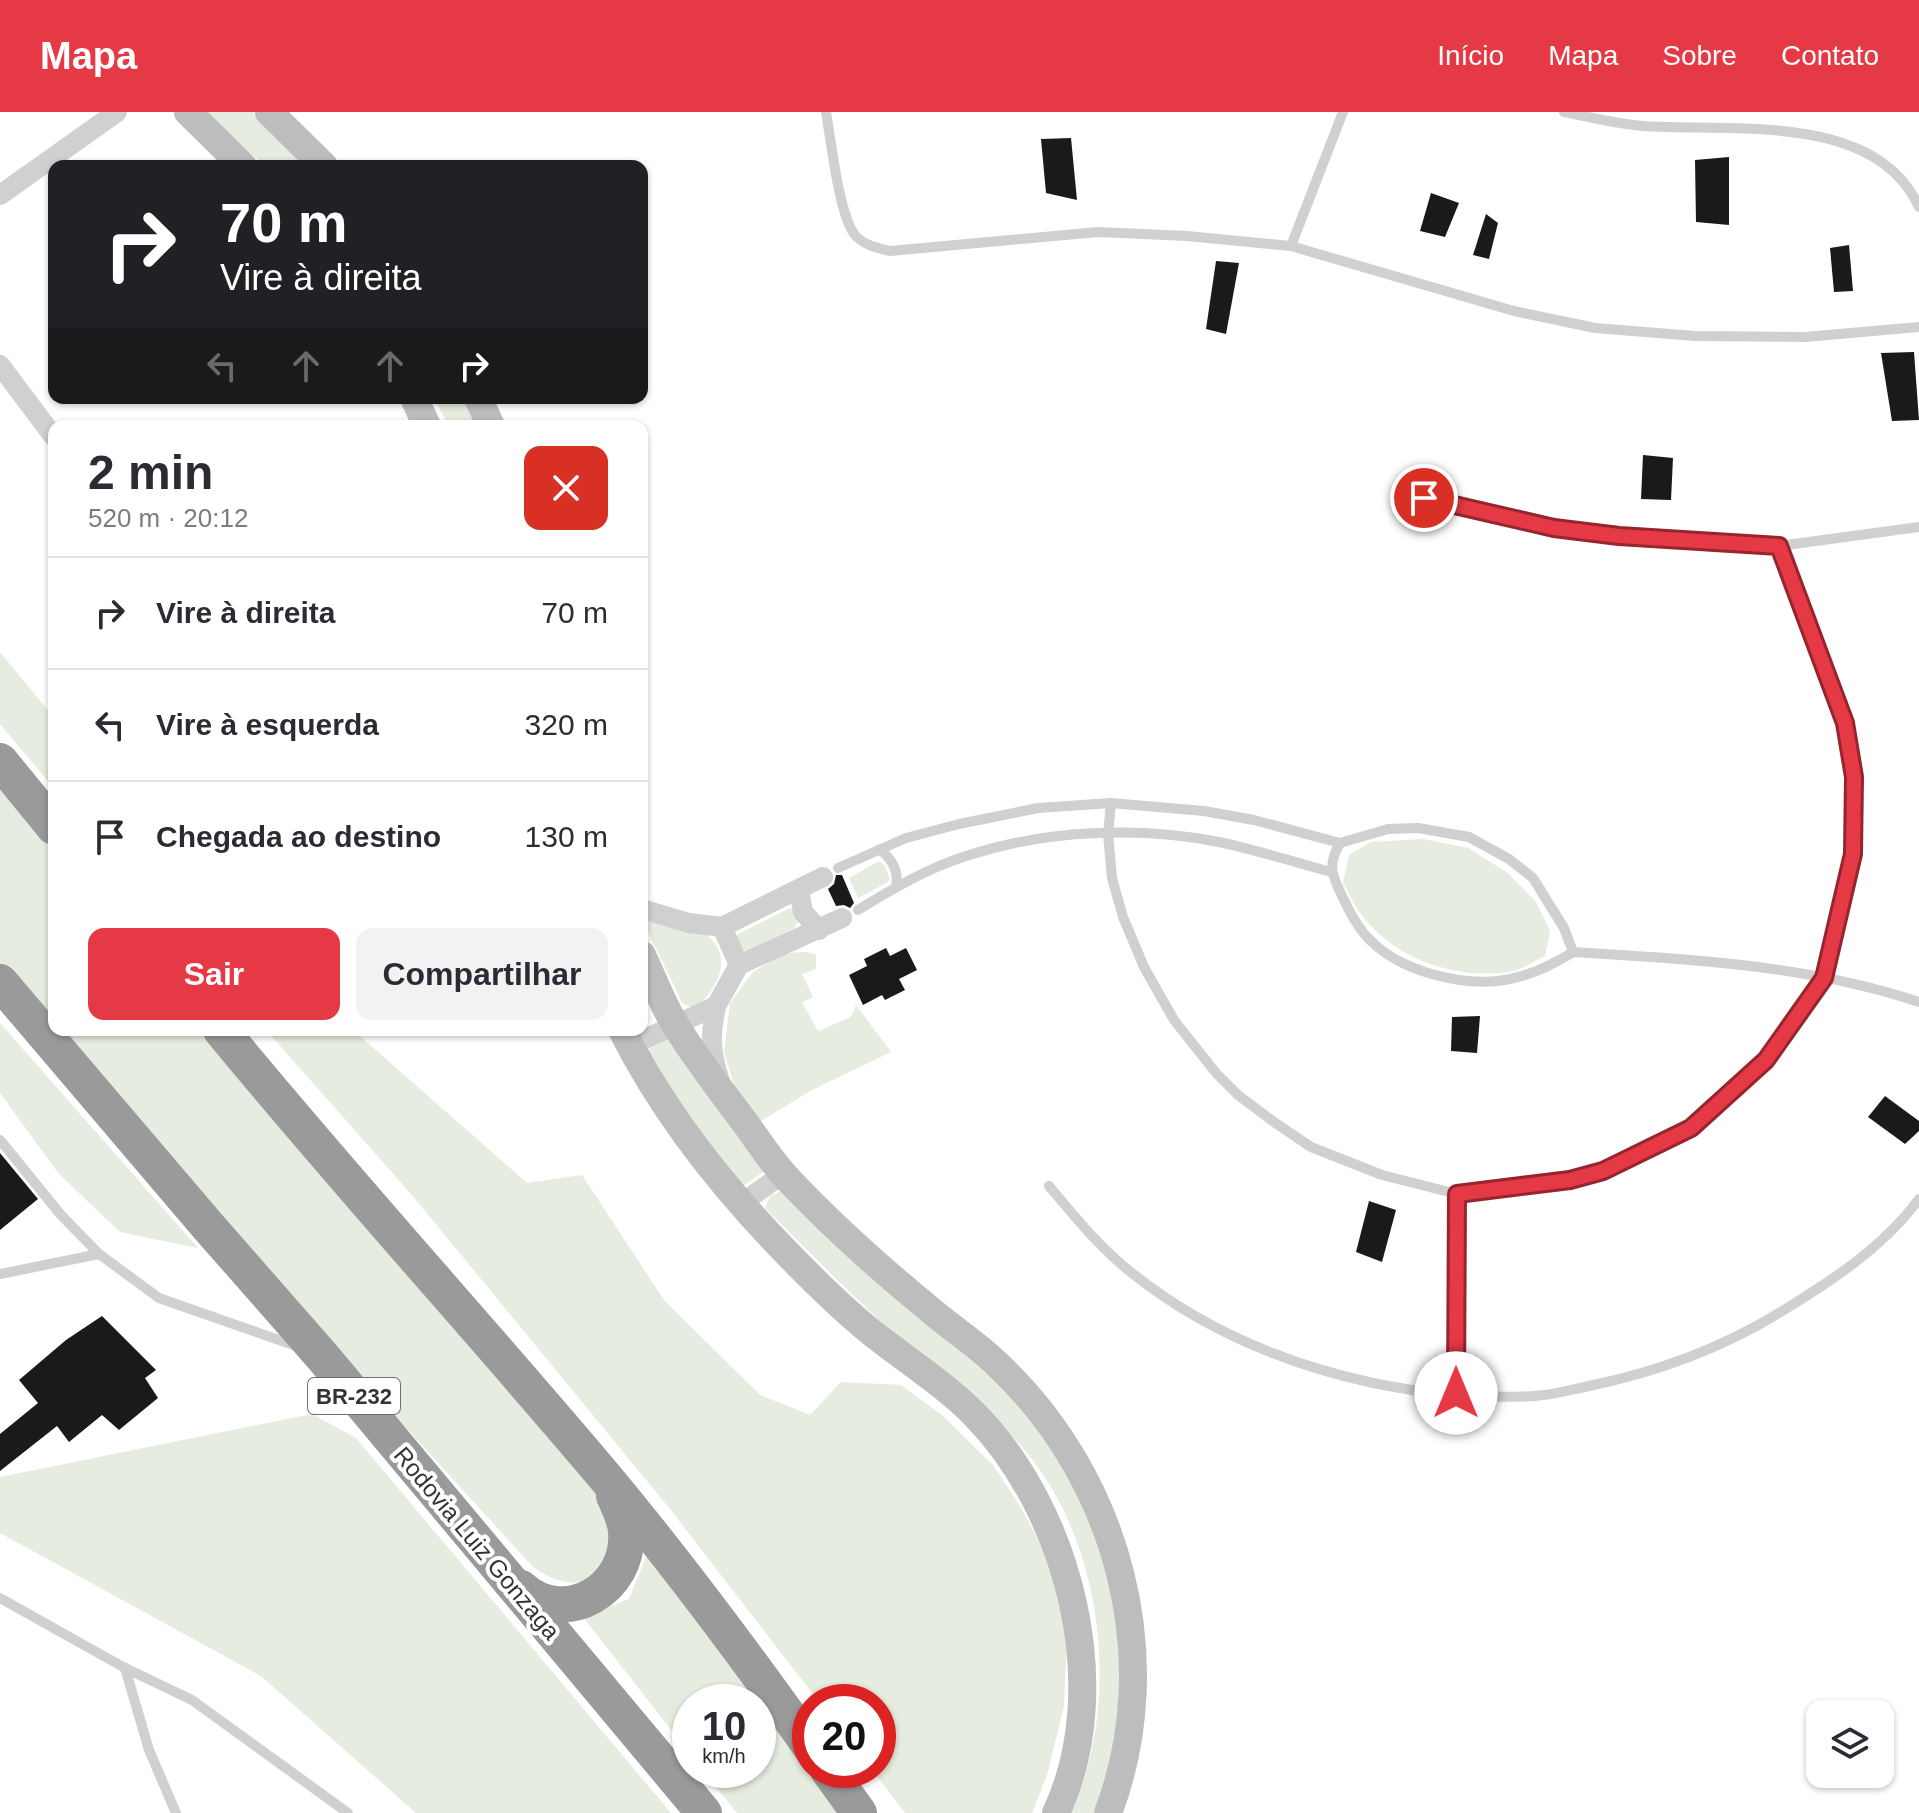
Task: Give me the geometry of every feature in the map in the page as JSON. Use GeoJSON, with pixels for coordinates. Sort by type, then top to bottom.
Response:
{"type":"FeatureCollection","features":[{"type":"Feature","properties":{"kind":"highway"},"geometry":{"type":"LineString","coordinates":[[0,761],[48,820]]}},
{"type":"Feature","properties":{"kind":"highway","name":"Rodovia Luiz Gonzaga"},"geometry":{"type":"LineString","coordinates":[[0,982],[322,1356],[704,1813]]}},
{"type":"Feature","properties":{"kind":"highway"},"geometry":{"type":"LineString","coordinates":[[226,1036],[304,1131],[601,1472],[672,1560],[792,1722]]}},
{"type":"Feature","properties":{"kind":"highway"},"geometry":{"type":"LineString","coordinates":[[491,1559],[531,1597],[545,1604],[566,1605],[587,1599],[605,1588],[618,1571],[625,1552],[627,1530],[621,1510],[601,1472]]}},
{"type":"Feature","properties":{"kind":"highway"},"geometry":{"type":"LineString","coordinates":[[841,1788],[859,1813]]}},
{"type":"Feature","properties":{"kind":"main road"},"geometry":{"type":"LineString","coordinates":[[188,112],[237,160]]}},
{"type":"Feature","properties":{"kind":"main road"},"geometry":{"type":"LineString","coordinates":[[269,112],[318,160]]}},
{"type":"Feature","properties":{"kind":"main road"},"geometry":{"type":"LineString","coordinates":[[648,968],[675,1025],[783,1174],[838,1231],[998,1365],[1050,1423],[1092,1489],[1116,1554],[1132,1630],[1133,1710],[1121,1779],[1108,1813]]}},
{"type":"Feature","properties":{"kind":"main road"},"geometry":{"type":"LineString","coordinates":[[626,1038],[683,1129],[783,1249],[869,1331],[944,1386],[975,1415],[1000,1442],[1035,1493],[1065,1571],[1081,1645],[1081,1725],[1065,1795],[1056,1813]]}},
{"type":"Feature","properties":{"kind":"street"},"geometry":{"type":"LineString","coordinates":[[49,160],[117,112]]}},
{"type":"Feature","properties":{"kind":"street"},"geometry":{"type":"LineString","coordinates":[[0,195],[48,161]]}},
{"type":"Feature","properties":{"kind":"street"},"geometry":{"type":"LineString","coordinates":[[0,365],[48,429]]}},
{"type":"Feature","properties":{"kind":"street"},"geometry":{"type":"LineString","coordinates":[[648,911],[671,919],[722,927],[830,872]]}},
{"type":"Feature","properties":{"kind":"street"},"geometry":{"type":"LineString","coordinates":[[799,889],[803,912],[819,930]]}},
{"type":"Feature","properties":{"kind":"street"},"geometry":{"type":"LineString","coordinates":[[725,1096],[711,1049],[710,1033],[716,1006],[739,965],[850,914]]}},
{"type":"Feature","properties":{"kind":"street"},"geometry":{"type":"LineString","coordinates":[[722,927],[739,965]]}},
{"type":"Feature","properties":{"kind":"street"},"geometry":{"type":"LineString","coordinates":[[648,1032],[675,1025],[716,1006]]}},
{"type":"Feature","properties":{"kind":"street"},"geometry":{"type":"LineString","coordinates":[[742,1203],[783,1174]]}},
{"type":"Feature","properties":{"kind":"lane"},"geometry":{"type":"LineString","coordinates":[[826,112],[846,217],[856,236],[871,246],[890,251],[1098,232],[1187,236],[1291,246],[1514,311],[1595,328],[1695,336],[1805,337],[1919,327]]}},
{"type":"Feature","properties":{"kind":"lane"},"geometry":{"type":"LineString","coordinates":[[1291,246],[1343,112]]}},
{"type":"Feature","properties":{"kind":"lane"},"geometry":{"type":"LineString","coordinates":[[1564,112],[1642,126],[1801,126],[1843,137],[1886,158],[1913,192],[1919,207]]}},
{"type":"Feature","properties":{"kind":"lane"},"geometry":{"type":"LineString","coordinates":[[1424,498],[1554,528],[1619,536],[1779,546],[1919,527]]}},
{"type":"Feature","properties":{"kind":"lane"},"geometry":{"type":"LineString","coordinates":[[1111,803],[1108,834],[1112,878],[1123,917],[1144,967],[1174,1020],[1216,1073],[1238,1095],[1311,1147],[1382,1175],[1457,1194],[1570,1180],[1603,1171],[1691,1128],[1766,1060],[1824,978],[1853,854],[1854,777],[1845,723],[1779,546]]}},
{"type":"Feature","properties":{"kind":"lane"},"geometry":{"type":"LineString","coordinates":[[830,872],[906,838],[1038,808],[1111,803],[1204,811],[1254,820],[1340,843],[1388,829],[1418,828],[1469,837],[1509,859],[1533,878],[1564,928],[1573,952]]}},
{"type":"Feature","properties":{"kind":"lane"},"geometry":{"type":"LineString","coordinates":[[850,914],[896,887],[965,856],[1061,836],[1163,835],[1220,842],[1331,872]]}},
{"type":"Feature","properties":{"kind":"lane"},"geometry":{"type":"LineString","coordinates":[[1340,843],[1333,854],[1331,872],[1353,919],[1372,943],[1436,977],[1469,982],[1500,981],[1550,967],[1573,952],[1699,959],[1824,978],[1919,1002]]}},
{"type":"Feature","properties":{"kind":"lane"},"geometry":{"type":"LineString","coordinates":[[880,849],[894,864],[898,876],[896,887]]}},
{"type":"Feature","properties":{"kind":"lane"},"geometry":{"type":"LineString","coordinates":[[0,1140],[61,1215],[99,1254],[159,1298],[322,1356]]}},
{"type":"Feature","properties":{"kind":"lane"},"geometry":{"type":"LineString","coordinates":[[1049,1186],[1089,1234],[1132,1273],[1214,1326],[1281,1356],[1373,1384],[1456,1393],[1536,1396],[1617,1380],[1698,1356],[1754,1328],[1850,1267],[1906,1217],[1919,1199]]}},
{"type":"Feature","properties":{"kind":"lane"},"geometry":{"type":"LineString","coordinates":[[1456,1393],[1457,1194]]}},
{"type":"Feature","properties":{"kind":"lane"},"geometry":{"type":"LineString","coordinates":[[1906,1217],[1919,1224]]}},
{"type":"Feature","properties":{"kind":"lane"},"geometry":{"type":"LineString","coordinates":[[0,1274],[99,1254]]}},
{"type":"Feature","properties":{"kind":"lane"},"geometry":{"type":"LineString","coordinates":[[0,1598],[125,1668],[192,1700],[348,1813]]}},
{"type":"Feature","properties":{"kind":"lane"},"geometry":{"type":"LineString","coordinates":[[125,1668],[149,1750],[176,1813]]}},
{"type":"Feature","properties":{"kind":"shaded area"},"geometry":{"type":"Polygon","coordinates":[[[206,112],[253,112],[303,160],[258,160],[206,112]]]}},
{"type":"Feature","properties":{"kind":"shaded area"},"geometry":{"type":"Polygon","coordinates":[[[437,404],[469,404],[478,420],[446,420],[437,404]]]}},
{"type":"Feature","properties":{"kind":"shaded area"},"geometry":{"type":"Polygon","coordinates":[[[0,652],[48,711],[48,781],[0,724],[0,652]]]}},
{"type":"Feature","properties":{"kind":"shaded area"},"geometry":{"type":"Polygon","coordinates":[[[0,760],[48,818],[48,1035],[0,982],[0,760]]]}},
{"type":"Feature","properties":{"kind":"shaded area"},"geometry":{"type":"Polygon","coordinates":[[[1423,839],[1468,848],[1508,873],[1536,902],[1550,931],[1545,956],[1517,970],[1473,973],[1450,970],[1408,954],[1372,927],[1343,883],[1349,855],[1371,842],[1423,839]]]}},
{"type":"Feature","properties":{"kind":"shaded area"},"geometry":{"type":"Polygon","coordinates":[[[879,861],[890,878],[888,882],[858,898],[849,878],[879,861]]]}},
{"type":"Feature","properties":{"kind":"shaded area"},"geometry":{"type":"Polygon","coordinates":[[[790,908],[797,910],[799,918],[795,928],[746,951],[738,947],[738,934],[790,908]]]}},
{"type":"Feature","properties":{"kind":"shaded area"},"geometry":{"type":"Polygon","coordinates":[[[653,919],[689,927],[703,932],[715,944],[720,954],[719,974],[710,993],[695,1009],[683,1004],[648,932],[648,922],[653,919]]]}},
{"type":"Feature","properties":{"kind":"shaded area"},"geometry":{"type":"Polygon","coordinates":[[[807,952],[816,955],[816,969],[802,974],[813,997],[802,1002],[818,1031],[851,1017],[856,1005],[891,1052],[812,1090],[761,1121],[735,1088],[724,1052],[730,1003],[753,972],[784,953],[807,952]]]}},
{"type":"Feature","properties":{"kind":"shaded area"},"geometry":{"type":"Polygon","coordinates":[[[0,1023],[198,1248],[120,1232],[59,1174],[0,1093],[0,1023]]]}},
{"type":"Feature","properties":{"kind":"shaded area"},"geometry":{"type":"Polygon","coordinates":[[[674,1035],[767,1169],[743,1186],[683,1112],[645,1051],[674,1035]]]}},
{"type":"Feature","properties":{"kind":"shaded area"},"geometry":{"type":"Polygon","coordinates":[[[49,1036],[228,1036],[607,1495],[620,1534],[601,1568],[593,1576],[567,1582],[532,1566],[49,1036]]]}},
{"type":"Feature","properties":{"kind":"shaded area"},"geometry":{"type":"Polygon","coordinates":[[[271,1036],[360,1036],[527,1183],[582,1175],[664,1300],[760,1395],[810,1415],[841,1382],[901,1385],[943,1416],[993,1465],[1023,1511],[1048,1559],[1067,1640],[1064,1706],[1047,1775],[1032,1813],[905,1813],[886,1788],[896,1788],[896,1684],[805,1684],[670,1509],[412,1195],[271,1036]]]}},
{"type":"Feature","properties":{"kind":"shaded area"},"geometry":{"type":"Polygon","coordinates":[[[786,1189],[986,1364],[1087,1491],[1132,1634],[1106,1813],[1071,1813],[1086,1773],[1095,1731],[1099,1687],[1098,1642],[1092,1597],[1081,1554],[1065,1513],[1044,1476],[994,1418],[879,1320],[765,1208],[770,1196],[786,1189]]]}},
{"type":"Feature","properties":{"kind":"shaded area"},"geometry":{"type":"Polygon","coordinates":[[[312,1414],[356,1438],[671,1813],[416,1813],[261,1676],[0,1533],[0,1477],[312,1414]]]}},
{"type":"Feature","properties":{"kind":"shaded area"},"geometry":{"type":"Polygon","coordinates":[[[650,1548],[759,1684],[672,1684],[672,1731],[583,1617],[629,1599],[650,1548]]]}},
{"type":"Feature","properties":{"kind":"shaded area"},"geometry":{"type":"Polygon","coordinates":[[[776,1705],[792,1725],[792,1788],[837,1788],[853,1813],[737,1813],[717,1788],[776,1788],[776,1705]]]}},
{"type":"Feature","properties":{"kind":"building"},"geometry":{"type":"Polygon","coordinates":[[[1071,138],[1077,200],[1046,193],[1041,139],[1071,138]]]}},
{"type":"Feature","properties":{"kind":"building"},"geometry":{"type":"Polygon","coordinates":[[[1729,157],[1729,225],[1696,222],[1695,160],[1729,157]]]}},
{"type":"Feature","properties":{"kind":"building"},"geometry":{"type":"Polygon","coordinates":[[[1431,193],[1459,203],[1445,237],[1420,231],[1431,193]]]}},
{"type":"Feature","properties":{"kind":"building"},"geometry":{"type":"Polygon","coordinates":[[[1486,214],[1498,223],[1489,259],[1473,255],[1486,214]]]}},
{"type":"Feature","properties":{"kind":"building"},"geometry":{"type":"Polygon","coordinates":[[[1849,245],[1853,291],[1834,292],[1830,248],[1849,245]]]}},
{"type":"Feature","properties":{"kind":"building"},"geometry":{"type":"Polygon","coordinates":[[[1216,261],[1239,263],[1226,334],[1206,329],[1216,261]]]}},
{"type":"Feature","properties":{"kind":"building"},"geometry":{"type":"Polygon","coordinates":[[[1914,352],[1919,420],[1892,421],[1881,353],[1914,352]]]}},
{"type":"Feature","properties":{"kind":"building"},"geometry":{"type":"Polygon","coordinates":[[[1643,455],[1673,458],[1671,500],[1641,499],[1643,455]]]}},
{"type":"Feature","properties":{"kind":"building"},"geometry":{"type":"Polygon","coordinates":[[[836,875],[842,875],[854,903],[850,908],[836,906],[828,889],[834,884],[836,875]]]}},
{"type":"Feature","properties":{"kind":"building"},"geometry":{"type":"Polygon","coordinates":[[[886,948],[890,956],[906,948],[917,970],[899,979],[905,990],[885,1000],[882,995],[863,1005],[849,975],[867,966],[864,959],[886,948]]]}},
{"type":"Feature","properties":{"kind":"building"},"geometry":{"type":"Polygon","coordinates":[[[1480,1016],[1477,1053],[1451,1051],[1452,1017],[1480,1016]]]}},
{"type":"Feature","properties":{"kind":"building"},"geometry":{"type":"Polygon","coordinates":[[[1885,1096],[1919,1121],[1919,1131],[1905,1144],[1868,1117],[1885,1096]]]}},
{"type":"Feature","properties":{"kind":"building"},"geometry":{"type":"Polygon","coordinates":[[[0,1153],[38,1199],[0,1230],[0,1153]]]}},
{"type":"Feature","properties":{"kind":"building"},"geometry":{"type":"Polygon","coordinates":[[[1369,1201],[1396,1210],[1382,1262],[1356,1252],[1369,1201]]]}},
{"type":"Feature","properties":{"kind":"building"},"geometry":{"type":"Polygon","coordinates":[[[102,1316],[156,1370],[145,1378],[158,1398],[119,1430],[102,1415],[69,1442],[57,1426],[0,1471],[0,1434],[38,1403],[19,1380],[66,1340],[102,1316]]]}},
{"type":"Feature","properties":{"kind":"route"},"geometry":{"type":"LineString","coordinates":[[1424,498],[1554,528],[1619,536],[1779,546],[1845,723],[1854,777],[1853,854],[1824,978],[1766,1060],[1691,1128],[1603,1171],[1570,1180],[1457,1194],[1456,1393]]}}]}
